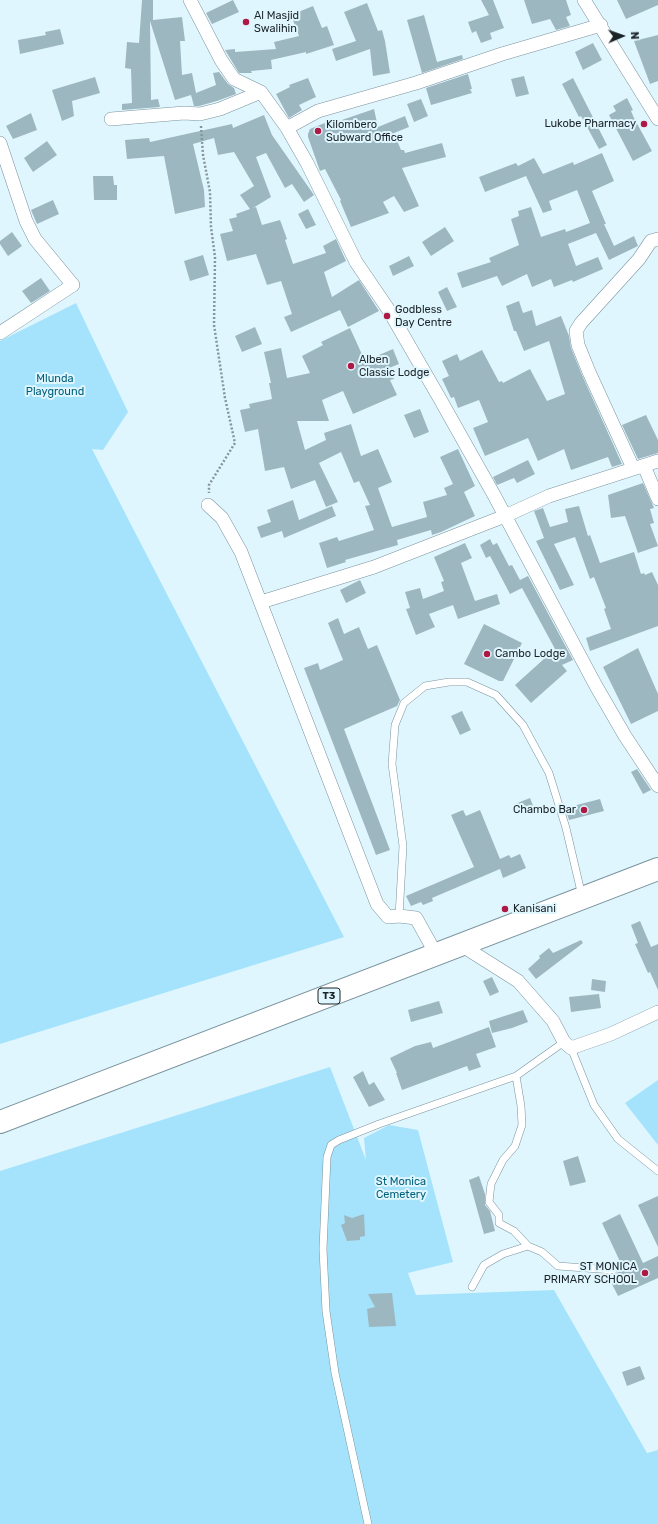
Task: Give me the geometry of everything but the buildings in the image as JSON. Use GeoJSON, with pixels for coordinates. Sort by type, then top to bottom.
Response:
{"type":"FeatureCollection","features":[{"type":"Feature","properties":{"kind":"highway","name":"T3"},"geometry":{"type":"LineString","coordinates":[[0,1122],[658,869]]}},
{"type":"Feature","properties":{"kind":"street"},"geometry":{"type":"LineString","coordinates":[[190,0],[220,60],[234,79],[261,92],[287,128],[307,164],[356,262],[388,310],[470,452],[624,736],[658,786]]}},
{"type":"Feature","properties":{"kind":"street"},"geometry":{"type":"LineString","coordinates":[[584,0],[653,100],[658,119]]}},
{"type":"Feature","properties":{"kind":"street"},"geometry":{"type":"LineString","coordinates":[[287,128],[318,111],[416,83],[502,54],[601,25]]}},
{"type":"Feature","properties":{"kind":"street"},"geometry":{"type":"LineString","coordinates":[[111,119],[184,113],[200,114],[220,109],[261,92]]}},
{"type":"Feature","properties":{"kind":"street"},"geometry":{"type":"LineString","coordinates":[[0,143],[26,221],[35,239],[73,285],[0,333]]}},
{"type":"Feature","properties":{"kind":"street"},"geometry":{"type":"LineString","coordinates":[[658,239],[651,240],[639,259],[580,323],[576,331],[578,345],[586,365],[639,467],[658,499]]}},
{"type":"Feature","properties":{"kind":"street"},"geometry":{"type":"LineString","coordinates":[[261,602],[374,567],[505,516],[549,496],[658,461]]}},
{"type":"Feature","properties":{"kind":"street"},"geometry":{"type":"LineString","coordinates":[[208,505],[222,518],[241,552],[377,904],[388,917],[399,916],[416,918],[436,954]]}},
{"type":"Feature","properties":{"kind":"street"},"geometry":{"type":"LineString","coordinates":[[460,945],[518,981],[553,1021],[567,1045],[611,1034],[658,1012]]}},
{"type":"Feature","properties":{"kind":"lane"},"geometry":{"type":"LineString","coordinates":[[399,916],[403,846],[392,764],[395,725],[404,703],[425,686],[449,682],[467,682],[496,695],[523,725],[549,773],[566,828],[582,898]]}},
{"type":"Feature","properties":{"kind":"lane"},"geometry":{"type":"LineString","coordinates":[[368,1524],[335,1373],[326,1311],[323,1249],[327,1157],[331,1145],[339,1140],[379,1124],[516,1076],[567,1045],[594,1105],[618,1139],[658,1171]]}},
{"type":"Feature","properties":{"kind":"lane"},"geometry":{"type":"LineString","coordinates":[[516,1076],[521,1106],[522,1125],[515,1146],[503,1160],[491,1184],[489,1202],[499,1215],[499,1223],[514,1231],[528,1246],[542,1252],[558,1266],[613,1270]]}},
{"type":"Feature","properties":{"kind":"lane"},"geometry":{"type":"LineString","coordinates":[[472,1287],[484,1264],[503,1254],[528,1246]]}},
{"type":"Feature","properties":{"kind":"path"},"geometry":{"type":"LineString","coordinates":[[200,114],[203,156],[210,192],[211,227],[215,257],[214,325],[225,398],[235,443],[209,485],[208,505]]}},
{"type":"Feature","properties":{"kind":"green space","name":"Mlunda Playground"},"geometry":{"type":"Polygon","coordinates":[[[76,303],[128,412],[103,450],[92,449],[344,937],[0,1044],[0,341],[76,303]]]}},
{"type":"Feature","properties":{"kind":"green space","name":"St Monica Cemetery"},"geometry":{"type":"Polygon","coordinates":[[[330,1067],[366,1160],[364,1138],[389,1125],[418,1130],[453,1262],[408,1273],[416,1295],[554,1290],[647,1453],[658,1450],[658,1524],[0,1524],[0,1171],[330,1067]]]}},
{"type":"Feature","properties":{"kind":"green space"},"geometry":{"type":"Polygon","coordinates":[[[658,1080],[658,1145],[625,1103],[658,1080]]]}},
{"type":"Feature","properties":{"kind":"place","name":"Al Masjid Swalihin"},"geometry":{"type":"Point","coordinates":[246,22]}},
{"type":"Feature","properties":{"kind":"place","name":"Lukobe Pharmacy"},"geometry":{"type":"Point","coordinates":[644,124]}},
{"type":"Feature","properties":{"kind":"place","name":"Kilombero Subward Office"},"geometry":{"type":"Point","coordinates":[318,131]}},
{"type":"Feature","properties":{"kind":"place","name":"Godbless Day Centre"},"geometry":{"type":"Point","coordinates":[387,316]}},
{"type":"Feature","properties":{"kind":"place","name":"Alben Classic Lodge"},"geometry":{"type":"Point","coordinates":[351,366]}},
{"type":"Feature","properties":{"kind":"place","name":"Cambo Lodge"},"geometry":{"type":"Point","coordinates":[487,654]}},
{"type":"Feature","properties":{"kind":"place","name":"Chambo Bar"},"geometry":{"type":"Point","coordinates":[584,810]}},
{"type":"Feature","properties":{"kind":"place","name":"Kanisani"},"geometry":{"type":"Point","coordinates":[505,909]}},
{"type":"Feature","properties":{"kind":"place","name":"ST MONICA PRIMARY SCHOOL"},"geometry":{"type":"Point","coordinates":[645,1273]}}]}
